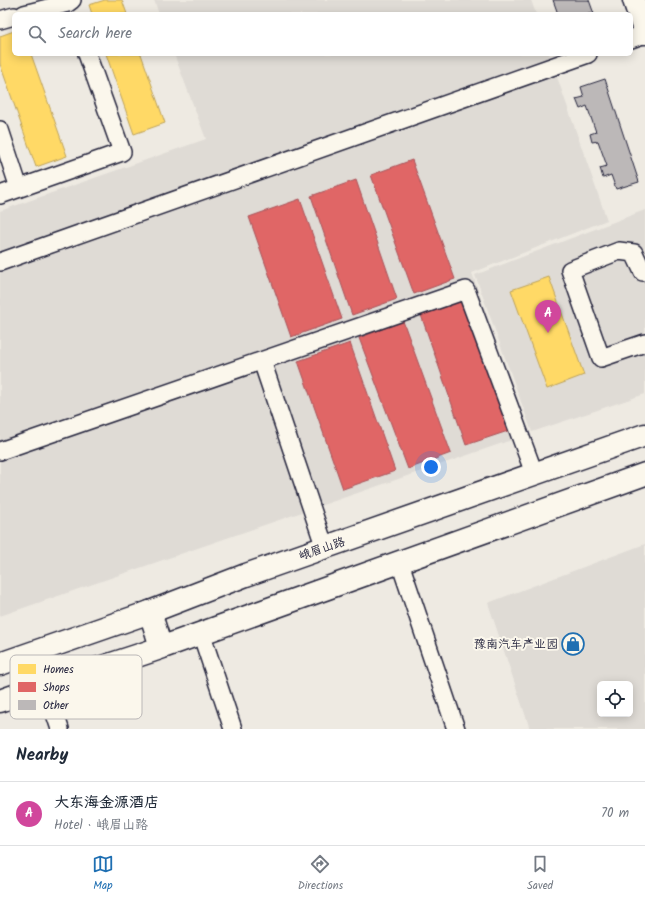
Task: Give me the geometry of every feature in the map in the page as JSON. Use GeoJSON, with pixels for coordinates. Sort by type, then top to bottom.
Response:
{"type":"FeatureCollection","features":[{"type":"Feature","properties":{"kind":"street"},"geometry":{"type":"LineString","coordinates":[[633,38],[645,33],[634,0]]}},
{"type":"Feature","properties":{"kind":"street"},"geometry":{"type":"LineString","coordinates":[[36,12],[71,6]]}},
{"type":"Feature","properties":{"kind":"street"},"geometry":{"type":"LineString","coordinates":[[0,20],[12,17]]}},
{"type":"Feature","properties":{"kind":"street"},"geometry":{"type":"LineString","coordinates":[[0,195],[122,152],[87,56]]}},
{"type":"Feature","properties":{"kind":"street"},"geometry":{"type":"LineString","coordinates":[[0,262],[582,56]]}},
{"type":"Feature","properties":{"kind":"street"},"geometry":{"type":"LineString","coordinates":[[0,130],[19,188]]}},
{"type":"Feature","properties":{"kind":"street"},"geometry":{"type":"LineString","coordinates":[[645,272],[643,272],[634,253],[619,251],[570,270],[601,358],[645,343]]}},
{"type":"Feature","properties":{"kind":"street"},"geometry":{"type":"LineString","coordinates":[[0,451],[466,290],[534,473]]}},
{"type":"Feature","properties":{"kind":"street"},"geometry":{"type":"LineString","coordinates":[[262,361],[325,548]]}},
{"type":"Feature","properties":{"kind":"street","name":"峨眉山路"},"geometry":{"type":"LineString","coordinates":[[26,655],[150,612],[246,575],[645,435]]}},
{"type":"Feature","properties":{"kind":"street"},"geometry":{"type":"LineString","coordinates":[[136,655],[400,563],[645,474]]}},
{"type":"Feature","properties":{"kind":"street"},"geometry":{"type":"LineString","coordinates":[[400,563],[456,729]]}},
{"type":"Feature","properties":{"kind":"street"},"geometry":{"type":"LineString","coordinates":[[150,612],[161,647]]}},
{"type":"Feature","properties":{"kind":"street"},"geometry":{"type":"LineString","coordinates":[[201,633],[233,729]]}},
{"type":"Feature","properties":{"kind":"street","name":"峨眉山路"},"geometry":{"type":"LineString","coordinates":[[0,664],[10,661]]}},
{"type":"Feature","properties":{"kind":"street"},"geometry":{"type":"LineString","coordinates":[[0,701],[10,697]]}},
{"type":"Feature","properties":{"kind":"street"},"geometry":{"type":"LineString","coordinates":[[57,719],[60,729]]}},
{"type":"Feature","properties":{"kind":"shaded area"},"geometry":{"type":"Polygon","coordinates":[[[154,0],[531,0],[535,12],[158,12],[154,0]]]}},
{"type":"Feature","properties":{"kind":"shaded area"},"geometry":{"type":"Polygon","coordinates":[[[175,56],[550,56],[607,220],[472,273],[529,434],[0,616],[0,211],[206,139],[175,56]]]}},
{"type":"Feature","properties":{"kind":"shaded area"},"geometry":{"type":"Polygon","coordinates":[[[645,210],[645,394],[532,432],[475,275],[645,210]]]}},
{"type":"Feature","properties":{"kind":"shaded area","name":"豫南汽车产业园"},"geometry":{"type":"Polygon","coordinates":[[[645,544],[645,729],[530,729],[488,603],[645,544]]]}},
{"type":"Feature","properties":{"kind":"building: Homes"},"geometry":{"type":"Polygon","coordinates":[[[105,0],[122,0],[126,12],[91,12],[89,5],[105,0]]]}},
{"type":"Feature","properties":{"kind":"building: Homes"},"geometry":{"type":"Polygon","coordinates":[[[12,32],[12,56],[32,56],[67,156],[36,167],[0,64],[0,36],[12,32]]]}},
{"type":"Feature","properties":{"kind":"building: Homes"},"geometry":{"type":"Polygon","coordinates":[[[107,56],[142,56],[165,123],[134,134],[107,56]]]}},
{"type":"Feature","properties":{"kind":"building: Homes"},"geometry":{"type":"Polygon","coordinates":[[[549,277],[584,375],[547,389],[511,290],[549,277]]]}},
{"type":"Feature","properties":{"kind":"building: Shops"},"geometry":{"type":"Polygon","coordinates":[[[412,160],[455,279],[414,294],[371,175],[412,160]]]}},
{"type":"Feature","properties":{"kind":"building: Shops"},"geometry":{"type":"Polygon","coordinates":[[[356,180],[397,299],[352,315],[311,196],[356,180]]]}},
{"type":"Feature","properties":{"kind":"building: Shops"},"geometry":{"type":"Polygon","coordinates":[[[300,199],[342,319],[291,337],[249,217],[300,199]]]}},
{"type":"Feature","properties":{"kind":"building: Shops"},"geometry":{"type":"Polygon","coordinates":[[[463,300],[508,431],[466,445],[421,315],[463,300]]]}},
{"type":"Feature","properties":{"kind":"building: Shops"},"geometry":{"type":"Polygon","coordinates":[[[403,321],[451,453],[408,469],[359,338],[403,321]]]}},
{"type":"Feature","properties":{"kind":"building: Shops"},"geometry":{"type":"Polygon","coordinates":[[[350,343],[395,471],[343,489],[298,361],[350,343]]]}},
{"type":"Feature","properties":{"kind":"building: Other"},"geometry":{"type":"Polygon","coordinates":[[[553,0],[589,0],[593,12],[557,12],[553,0]]]}},
{"type":"Feature","properties":{"kind":"building: Other"},"geometry":{"type":"Polygon","coordinates":[[[605,79],[639,182],[616,189],[611,175],[603,178],[600,168],[607,166],[598,141],[592,142],[590,134],[596,132],[587,106],[580,109],[576,99],[584,97],[581,87],[605,79]]]}},
{"type":"Feature","properties":{"kind":"place","name":"大东海金源酒店"},"geometry":{"type":"Point","coordinates":[548,333]}},
{"type":"Feature","properties":{"kind":"place","name":"豫南汽车产业园"},"geometry":{"type":"Point","coordinates":[573,644]}}]}
